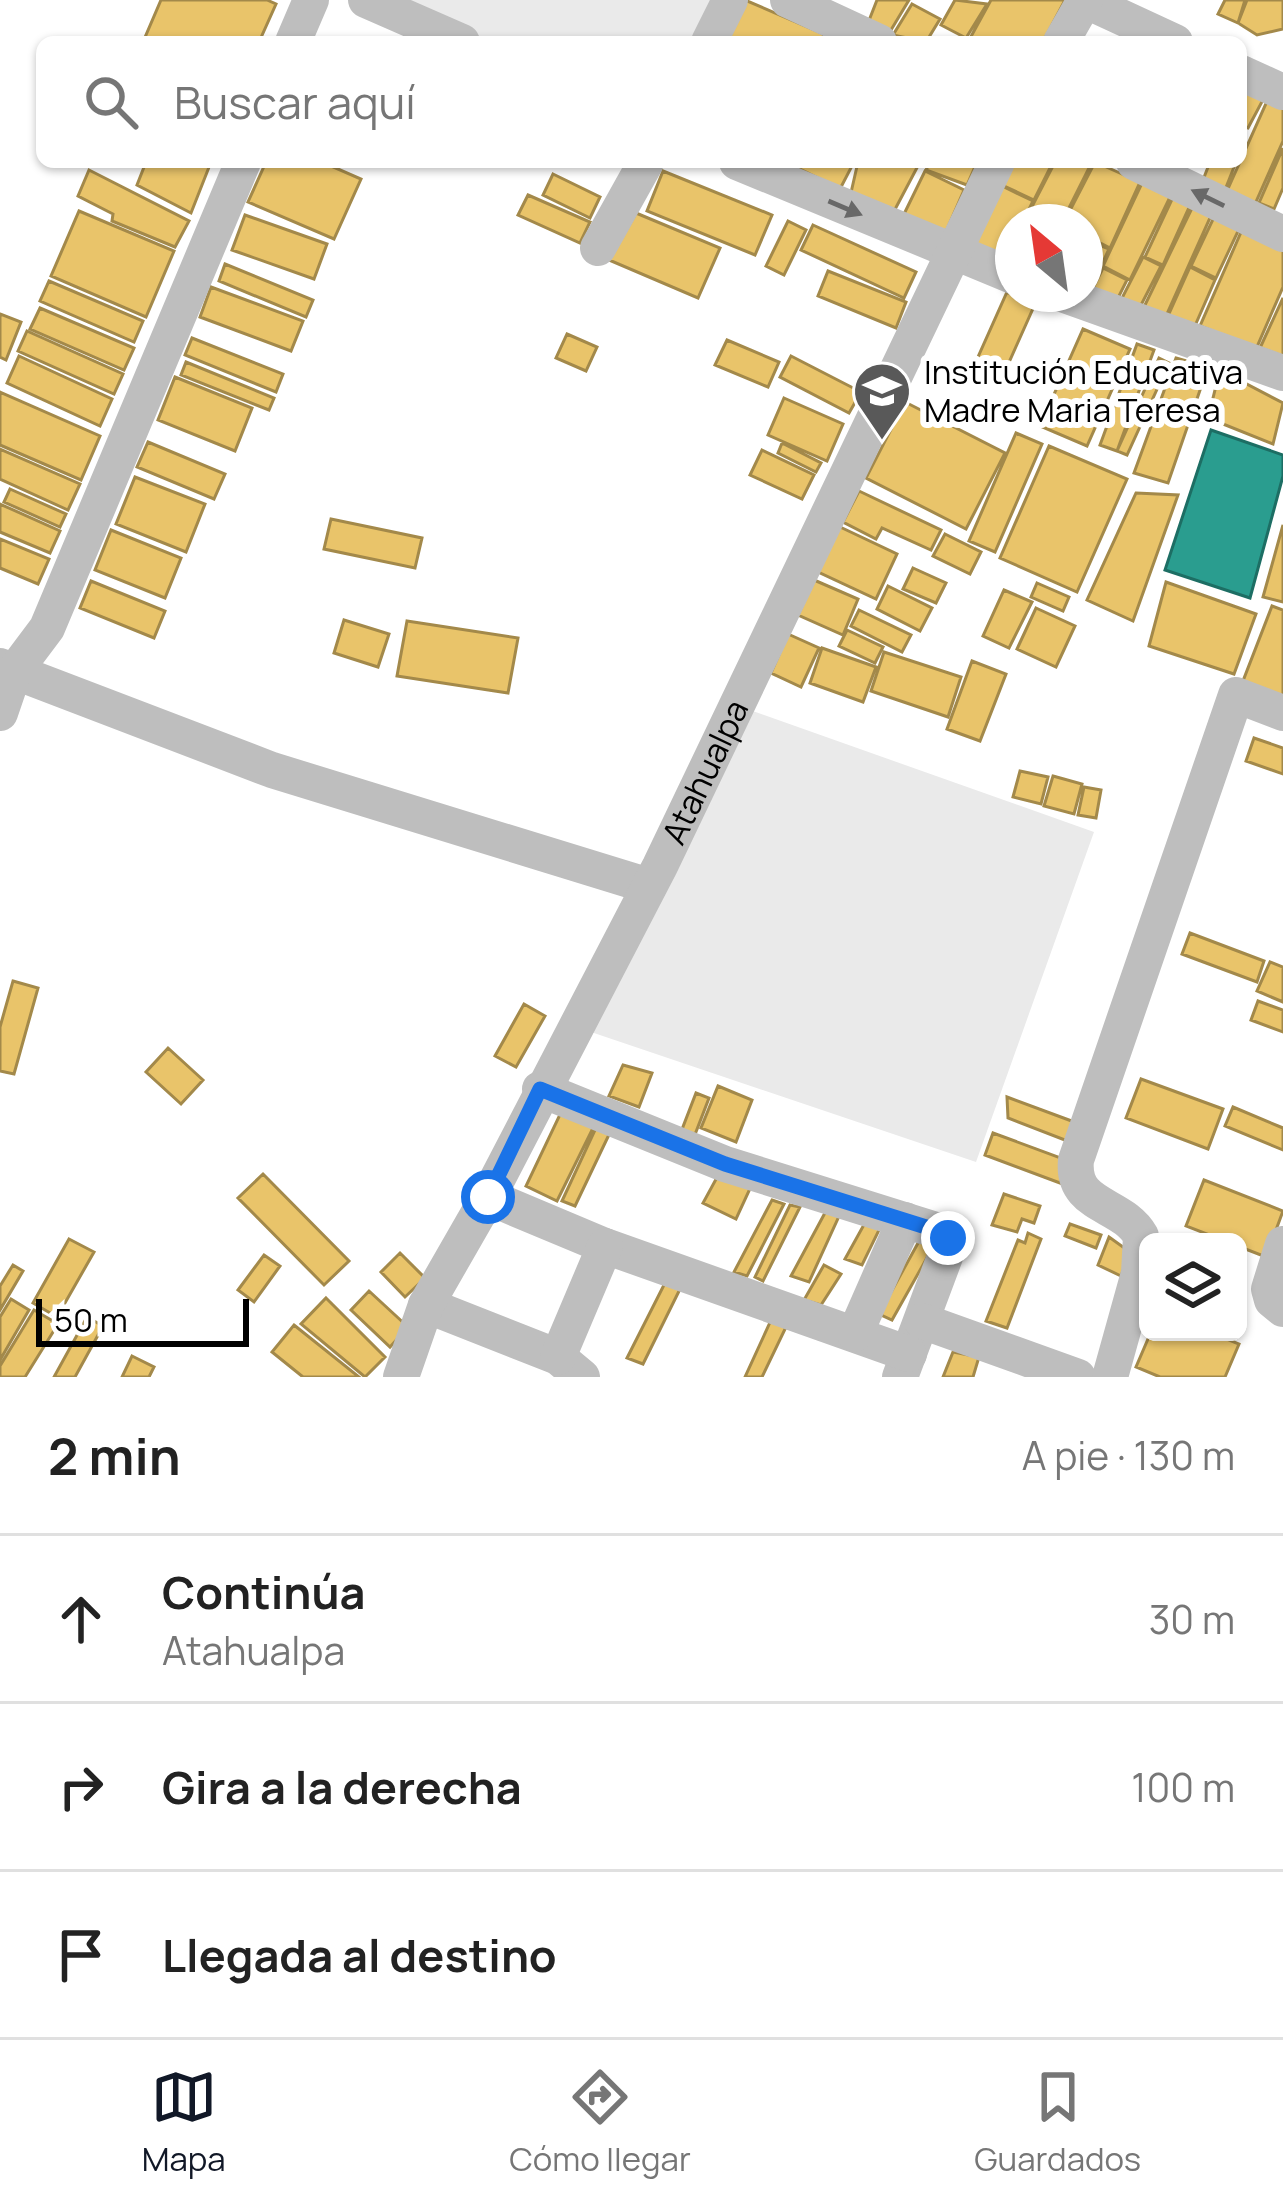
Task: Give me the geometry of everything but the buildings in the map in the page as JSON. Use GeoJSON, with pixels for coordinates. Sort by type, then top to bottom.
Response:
{"type":"FeatureCollection","features":[{"type":"Feature","properties":{"kind":"street"},"geometry":{"type":"LineString","coordinates":[[296,36],[311,0]]}},
{"type":"Feature","properties":{"kind":"street"},"geometry":{"type":"LineString","coordinates":[[366,0],[448,36]]}},
{"type":"Feature","properties":{"kind":"street"},"geometry":{"type":"LineString","coordinates":[[712,36],[730,0]]}},
{"type":"Feature","properties":{"kind":"street"},"geometry":{"type":"LineString","coordinates":[[788,0],[866,36]]}},
{"type":"Feature","properties":{"kind":"street"},"geometry":{"type":"LineString","coordinates":[[1064,36],[1085,0],[1161,36]]}},
{"type":"Feature","properties":{"kind":"street"},"geometry":{"type":"LineString","coordinates":[[1247,76],[1283,92]]}},
{"type":"Feature","properties":{"kind":"street"},"geometry":{"type":"LineString","coordinates":[[0,713],[7,669],[46,628],[240,168]]}},
{"type":"Feature","properties":{"kind":"street"},"geometry":{"type":"LineString","coordinates":[[598,248],[643,168]]}},
{"type":"Feature","properties":{"kind":"street"},"geometry":{"type":"LineString","coordinates":[[751,168],[995,270]]}},
{"type":"Feature","properties":{"kind":"street","name":"Atahualpa"},"geometry":{"type":"LineString","coordinates":[[401,1377],[425,1305],[488,1197],[649,886],[994,168]]}},
{"type":"Feature","properties":{"kind":"street"},"geometry":{"type":"LineString","coordinates":[[1146,168],[1283,234]]}},
{"type":"Feature","properties":{"kind":"street"},"geometry":{"type":"LineString","coordinates":[[1103,309],[1283,373]]}},
{"type":"Feature","properties":{"kind":"street"},"geometry":{"type":"LineString","coordinates":[[7,669],[272,770],[649,886]]}},
{"type":"Feature","properties":{"kind":"street"},"geometry":{"type":"LineString","coordinates":[[1139,1236],[1135,1225],[1085,1197],[1074,1175],[1076,1160],[1236,695],[1283,713]]}},
{"type":"Feature","properties":{"kind":"street"},"geometry":{"type":"LineString","coordinates":[[540,1089],[725,1164],[942,1232],[949,1246],[910,1351]]}},
{"type":"Feature","properties":{"kind":"street"},"geometry":{"type":"LineString","coordinates":[[488,1197],[604,1246],[910,1351],[1078,1377]]}},
{"type":"Feature","properties":{"kind":"street"},"geometry":{"type":"LineString","coordinates":[[855,1334],[904,1220]]}},
{"type":"Feature","properties":{"kind":"street"},"geometry":{"type":"LineString","coordinates":[[1264,1299],[1283,1244]]}},
{"type":"Feature","properties":{"kind":"street"},"geometry":{"type":"LineString","coordinates":[[425,1305],[570,1367],[604,1246]]}},
{"type":"Feature","properties":{"kind":"street"},"geometry":{"type":"LineString","coordinates":[[1110,1377],[1139,1273]]}},
{"type":"Feature","properties":{"kind":"shaded area"},"geometry":{"type":"Polygon","coordinates":[[[366,0],[730,0],[712,36],[448,36],[366,0]]]}},
{"type":"Feature","properties":{"kind":"shaded area"},"geometry":{"type":"Polygon","coordinates":[[[750,710],[1094,832],[976,1162],[591,1032],[750,710]]]}},
{"type":"Feature","properties":{"kind":"place","name":"Institución Educativa Madre Maria Teresa"},"geometry":{"type":"Point","coordinates":[882,442]}},
{"type":"Feature","properties":{"kind":"route"},"geometry":{"type":"LineString","coordinates":[[488,1197],[540,1089],[725,1164],[942,1232],[948,1238]]}}]}
